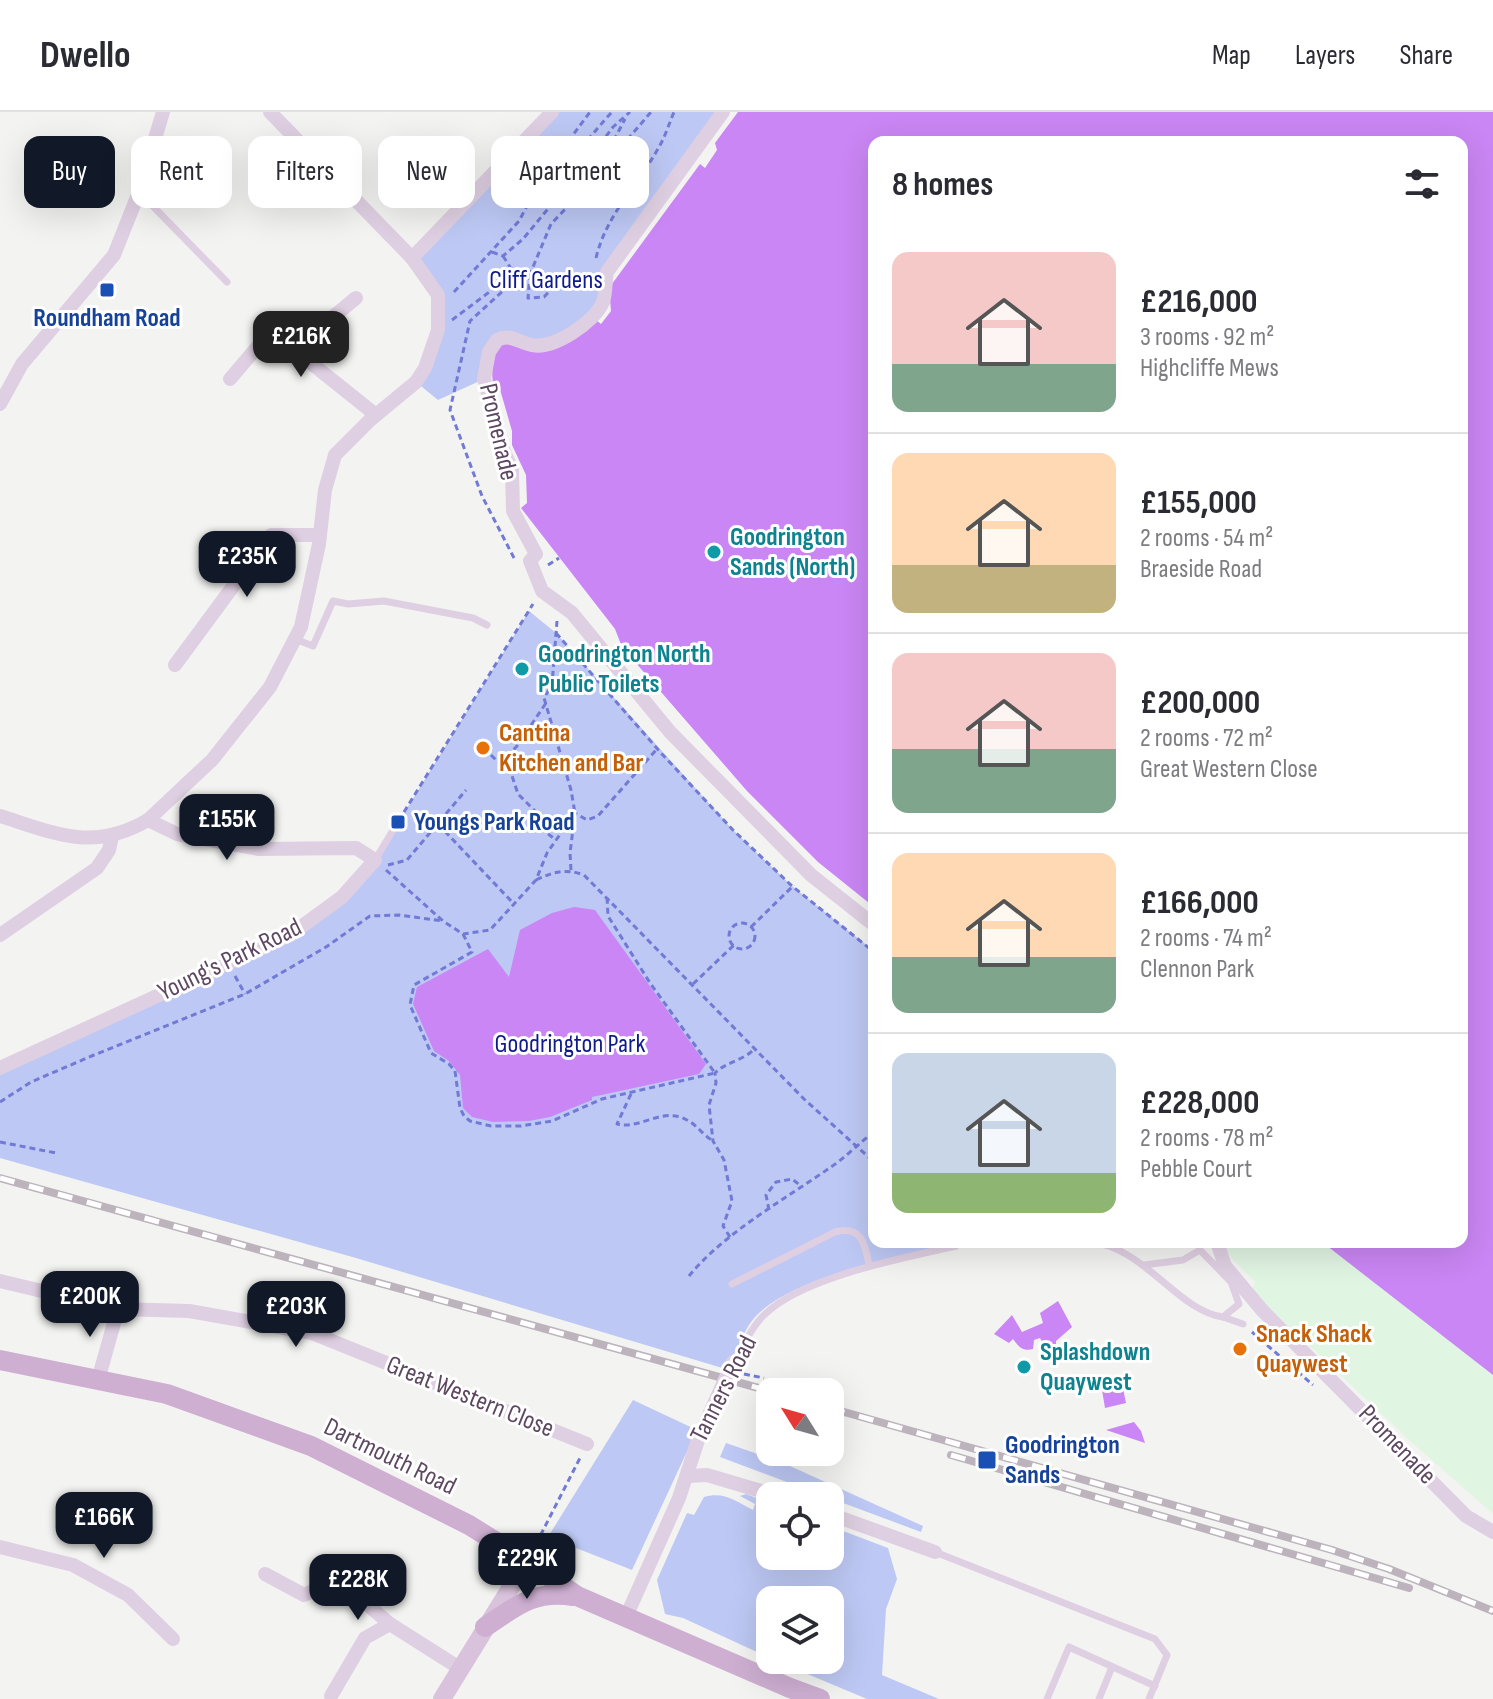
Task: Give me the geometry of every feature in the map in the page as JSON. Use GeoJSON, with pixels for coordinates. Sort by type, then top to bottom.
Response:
{"type":"FeatureCollection","features":[{"type":"Feature","properties":{"kind":"main road","name":"Dartmouth Road"},"geometry":{"type":"LineString","coordinates":[[0,1360],[167,1394],[311,1446],[469,1525],[577,1596],[702,1652],[820,1699]]}},
{"type":"Feature","properties":{"kind":"main road"},"geometry":{"type":"LineString","coordinates":[[485,1627],[521,1602],[550,1592],[577,1596]]}},
{"type":"Feature","properties":{"kind":"street"},"geometry":{"type":"LineString","coordinates":[[156,136],[163,112]]}},
{"type":"Feature","properties":{"kind":"street"},"geometry":{"type":"LineString","coordinates":[[0,816],[90,840],[112,836],[148,820],[212,760],[270,687],[301,627],[320,535],[325,490],[335,455],[416,382],[425,368],[438,330],[438,295],[412,258],[270,112]]}},
{"type":"Feature","properties":{"kind":"street"},"geometry":{"type":"LineString","coordinates":[[412,258],[552,112]]}},
{"type":"Feature","properties":{"kind":"street","name":"Promenade"},"geometry":{"type":"LineString","coordinates":[[542,591],[530,561],[536,554],[513,511],[512,470],[502,447],[484,379],[489,352],[503,337],[512,337],[538,347],[556,342],[573,333],[598,311],[604,299],[607,272],[723,112]]}},
{"type":"Feature","properties":{"kind":"street"},"geometry":{"type":"LineString","coordinates":[[0,404],[22,364],[114,255],[133,208]]}},
{"type":"Feature","properties":{"kind":"street"},"geometry":{"type":"LineString","coordinates":[[294,349],[356,298]]}},
{"type":"Feature","properties":{"kind":"street"},"geometry":{"type":"LineString","coordinates":[[230,379],[271,331],[376,415]]}},
{"type":"Feature","properties":{"kind":"street"},"geometry":{"type":"LineString","coordinates":[[175,665],[271,535],[320,535]]}},
{"type":"Feature","properties":{"kind":"street"},"geometry":{"type":"LineString","coordinates":[[542,591],[572,613],[670,732],[811,875],[868,920]]}},
{"type":"Feature","properties":{"kind":"street"},"geometry":{"type":"LineString","coordinates":[[148,820],[177,834],[259,849],[356,848],[375,860]]}},
{"type":"Feature","properties":{"kind":"street"},"geometry":{"type":"LineString","coordinates":[[0,935],[97,868],[109,850],[112,836]]}},
{"type":"Feature","properties":{"kind":"street","name":"Young's Park Road"},"geometry":{"type":"LineString","coordinates":[[0,1068],[290,935],[342,897],[375,860]]}},
{"type":"Feature","properties":{"kind":"street","name":"Promenade"},"geometry":{"type":"LineString","coordinates":[[1219,1248],[1225,1266],[1262,1310],[1466,1516],[1493,1532]]}},
{"type":"Feature","properties":{"kind":"street","name":"Great Western Close"},"geometry":{"type":"LineString","coordinates":[[0,1281],[118,1309],[189,1311],[312,1333],[587,1444]]}},
{"type":"Feature","properties":{"kind":"street"},"geometry":{"type":"LineString","coordinates":[[98,1380],[118,1309]]}},
{"type":"Feature","properties":{"kind":"street","name":"Tanners Road"},"geometry":{"type":"LineString","coordinates":[[626,1617],[688,1476],[691,1456],[731,1366]]}},
{"type":"Feature","properties":{"kind":"street"},"geometry":{"type":"LineString","coordinates":[[688,1476],[707,1475],[756,1489]]}},
{"type":"Feature","properties":{"kind":"street"},"geometry":{"type":"LineString","coordinates":[[844,1519],[935,1552]]}},
{"type":"Feature","properties":{"kind":"street"},"geometry":{"type":"LineString","coordinates":[[0,1547],[73,1565],[128,1595],[173,1639]]}},
{"type":"Feature","properties":{"kind":"street"},"geometry":{"type":"LineString","coordinates":[[442,1699],[527,1561]]}},
{"type":"Feature","properties":{"kind":"street"},"geometry":{"type":"LineString","coordinates":[[265,1574],[304,1595],[321,1587],[355,1594],[390,1624],[461,1669]]}},
{"type":"Feature","properties":{"kind":"street"},"geometry":{"type":"LineString","coordinates":[[331,1696],[365,1638],[390,1624]]}},
{"type":"Feature","properties":{"kind":"lane"},"geometry":{"type":"LineString","coordinates":[[155,208],[227,282]]}},
{"type":"Feature","properties":{"kind":"lane"},"geometry":{"type":"LineString","coordinates":[[295,639],[313,646],[333,601],[348,604],[384,601],[473,618],[487,625]]}},
{"type":"Feature","properties":{"kind":"lane","name":"Young's Park Road"},"geometry":{"type":"LineString","coordinates":[[375,860],[398,822]]}},
{"type":"Feature","properties":{"kind":"lane"},"geometry":{"type":"LineString","coordinates":[[732,1284],[846,1229],[859,1236],[866,1248],[869,1265]]}},
{"type":"Feature","properties":{"kind":"lane","name":"Tanners Road"},"geometry":{"type":"LineString","coordinates":[[731,1366],[762,1317],[783,1299],[869,1265],[947,1248]]}},
{"type":"Feature","properties":{"kind":"lane"},"geometry":{"type":"LineString","coordinates":[[1111,1248],[1144,1265],[1197,1307],[1213,1316],[1243,1324]]}},
{"type":"Feature","properties":{"kind":"lane"},"geometry":{"type":"LineString","coordinates":[[1144,1265],[1183,1260],[1200,1250],[1231,1282],[1239,1304],[1223,1317]]}},
{"type":"Feature","properties":{"kind":"lane"},"geometry":{"type":"LineString","coordinates":[[935,1552],[1155,1639],[1167,1655],[1149,1699]]}},
{"type":"Feature","properties":{"kind":"lane"},"geometry":{"type":"LineString","coordinates":[[1047,1699],[1069,1647],[1155,1686]]}},
{"type":"Feature","properties":{"kind":"lane"},"geometry":{"type":"LineString","coordinates":[[1099,1699],[1112,1667]]}},
{"type":"Feature","properties":{"kind":"path"},"geometry":{"type":"LineString","coordinates":[[573,136],[590,112]]}},
{"type":"Feature","properties":{"kind":"path"},"geometry":{"type":"LineString","coordinates":[[591,136],[612,112]]}},
{"type":"Feature","properties":{"kind":"path"},"geometry":{"type":"LineString","coordinates":[[630,136],[651,112]]}},
{"type":"Feature","properties":{"kind":"path"},"geometry":{"type":"LineString","coordinates":[[604,284],[595,263],[600,240],[627,193],[660,147],[674,112]]}},
{"type":"Feature","properties":{"kind":"path"},"geometry":{"type":"LineString","coordinates":[[616,136],[628,114]]}},
{"type":"Feature","properties":{"kind":"path"},"geometry":{"type":"LineString","coordinates":[[503,256],[523,239],[613,127],[628,114]]}},
{"type":"Feature","properties":{"kind":"path"},"geometry":{"type":"LineString","coordinates":[[438,295],[454,292],[519,221],[526,208]]}},
{"type":"Feature","properties":{"kind":"path"},"geometry":{"type":"LineString","coordinates":[[555,285],[544,297],[528,298],[530,274],[551,224],[566,208]]}},
{"type":"Feature","properties":{"kind":"path"},"geometry":{"type":"LineString","coordinates":[[491,252],[503,256],[517,278]]}},
{"type":"Feature","properties":{"kind":"path"},"geometry":{"type":"LineString","coordinates":[[438,330],[504,281],[530,274]]}},
{"type":"Feature","properties":{"kind":"path"},"geometry":{"type":"LineString","coordinates":[[398,822],[542,591]]}},
{"type":"Feature","properties":{"kind":"path"},"geometry":{"type":"LineString","coordinates":[[558,604],[552,685],[544,698],[575,813],[570,843],[571,870]]}},
{"type":"Feature","properties":{"kind":"path"},"geometry":{"type":"LineString","coordinates":[[556,633],[733,830],[792,886],[868,947]]}},
{"type":"Feature","properties":{"kind":"path"},"geometry":{"type":"LineString","coordinates":[[499,765],[517,746],[546,703]]}},
{"type":"Feature","properties":{"kind":"path"},"geometry":{"type":"LineString","coordinates":[[575,813],[587,820],[598,816],[670,732]]}},
{"type":"Feature","properties":{"kind":"path"},"geometry":{"type":"LineString","coordinates":[[491,755],[512,776],[518,794],[538,814],[543,830],[556,840]]}},
{"type":"Feature","properties":{"kind":"path"},"geometry":{"type":"LineString","coordinates":[[375,860],[390,865],[407,860],[466,790]]}},
{"type":"Feature","properties":{"kind":"path"},"geometry":{"type":"LineString","coordinates":[[463,934],[490,930],[536,880],[556,840],[575,813]]}},
{"type":"Feature","properties":{"kind":"path"},"geometry":{"type":"LineString","coordinates":[[438,824],[514,904]]}},
{"type":"Feature","properties":{"kind":"path"},"geometry":{"type":"LineString","coordinates":[[375,860],[443,921],[463,934],[472,952],[414,985],[410,1005],[431,1053],[455,1071],[464,1116],[470,1121],[491,1126],[521,1126],[552,1121],[602,1099],[715,1073],[724,1064],[748,1057],[755,1048]]}},
{"type":"Feature","properties":{"kind":"path"},"geometry":{"type":"LineString","coordinates":[[536,880],[559,870],[584,875],[868,1157]]}},
{"type":"Feature","properties":{"kind":"path"},"geometry":{"type":"LineString","coordinates":[[751,927],[792,886],[811,875]]}},
{"type":"Feature","properties":{"kind":"path"},"geometry":{"type":"LineString","coordinates":[[607,897],[608,916],[650,983],[715,1073],[716,1083],[709,1105],[713,1141],[724,1160],[726,1181],[731,1191],[732,1201],[723,1226],[730,1237]]}},
{"type":"Feature","properties":{"kind":"path"},"geometry":{"type":"LineString","coordinates":[[0,1102],[31,1082],[245,994],[326,947],[370,916],[399,915],[443,921]]}},
{"type":"Feature","properties":{"kind":"path"},"geometry":{"type":"LineString","coordinates":[[740,923],[751,927],[755,934],[753,943],[742,948],[734,945],[730,934],[733,927],[740,923]]}},
{"type":"Feature","properties":{"kind":"path"},"geometry":{"type":"LineString","coordinates":[[693,984],[734,945]]}},
{"type":"Feature","properties":{"kind":"path"},"geometry":{"type":"LineString","coordinates":[[228,964],[245,994]]}},
{"type":"Feature","properties":{"kind":"path"},"geometry":{"type":"LineString","coordinates":[[631,1093],[617,1124],[626,1126],[654,1117],[675,1115],[692,1123],[699,1133],[713,1141]]}},
{"type":"Feature","properties":{"kind":"path"},"geometry":{"type":"LineString","coordinates":[[689,1276],[703,1259],[730,1237],[834,1165],[868,1136]]}},
{"type":"Feature","properties":{"kind":"path"},"geometry":{"type":"LineString","coordinates":[[0,1142],[56,1153]]}},
{"type":"Feature","properties":{"kind":"path"},"geometry":{"type":"LineString","coordinates":[[769,1210],[766,1195],[776,1182],[792,1179],[801,1186]]}},
{"type":"Feature","properties":{"kind":"path"},"geometry":{"type":"LineString","coordinates":[[731,1366],[764,1378]]}},
{"type":"Feature","properties":{"kind":"path"},"geometry":{"type":"LineString","coordinates":[[527,1561],[587,1444]]}},
{"type":"Feature","properties":{"kind":"green space","name":"Cliff Gardens"},"geometry":{"type":"Polygon","coordinates":[[[552,112],[723,112],[607,272],[604,299],[555,342],[512,337],[484,379],[438,400],[416,382],[425,368],[438,295],[412,258],[460,208],[475,208],[475,192],[491,176],[491,208],[649,208],[649,136],[529,136],[552,112]]]}},
{"type":"Feature","properties":{"kind":"green space","name":"Goodrington Park"},"geometry":{"type":"Polygon","coordinates":[[[529,611],[556,633],[733,830],[792,886],[868,946],[868,1248],[947,1248],[844,1272],[787,1294],[765,1308],[749,1325],[729,1370],[356,1258],[0,1158],[0,1068],[290,935],[375,860],[529,611]]]}},
{"type":"Feature","properties":{"kind":"green space"},"geometry":{"type":"Polygon","coordinates":[[[633,1400],[697,1430],[632,1570],[548,1537],[633,1400]]]}},
{"type":"Feature","properties":{"kind":"green space"},"geometry":{"type":"Polygon","coordinates":[[[726,1443],[756,1453],[756,1466],[790,1466],[825,1482],[787,1482],[720,1457],[726,1443]]]}},
{"type":"Feature","properties":{"kind":"green space"},"geometry":{"type":"Polygon","coordinates":[[[844,1490],[923,1526],[921,1532],[844,1503],[844,1490]]]}},
{"type":"Feature","properties":{"kind":"green space"},"geometry":{"type":"Polygon","coordinates":[[[746,1494],[756,1498],[756,1570],[844,1570],[844,1531],[888,1548],[897,1579],[886,1609],[882,1675],[939,1699],[867,1699],[807,1674],[844,1674],[844,1586],[756,1586],[756,1652],[683,1618],[665,1614],[657,1580],[687,1513],[694,1515],[704,1497],[711,1495],[729,1498],[753,1510],[755,1504],[740,1496],[746,1494]]]}},
{"type":"Feature","properties":{"kind":"sand"},"geometry":{"type":"Polygon","coordinates":[[[1493,959],[1493,1514],[1410,1441],[1258,1297],[1252,1290],[1255,1282],[1226,1248],[1468,1248],[1468,1187],[1493,959]]]}},
{"type":"Feature","properties":{"kind":"shaded area"},"geometry":{"type":"Polygon","coordinates":[[[738,112],[1493,112],[1493,1375],[1330,1248],[1468,1248],[1468,136],[868,136],[868,902],[818,862],[747,791],[622,647],[615,629],[521,508],[527,503],[526,475],[512,445],[512,431],[499,386],[493,384],[494,361],[498,350],[506,342],[532,350],[596,320],[601,324],[611,311],[609,288],[700,164],[705,168],[717,150],[715,143],[738,112]]]}},
{"type":"Feature","properties":{"kind":"shaded area"},"geometry":{"type":"Polygon","coordinates":[[[574,907],[595,910],[706,1064],[699,1074],[592,1097],[592,1100],[550,1117],[493,1122],[472,1117],[463,1108],[460,1075],[449,1061],[434,1051],[413,1004],[417,987],[488,949],[509,977],[520,930],[552,913],[574,907]]]}},
{"type":"Feature","properties":{"kind":"shaded area"},"geometry":{"type":"Polygon","coordinates":[[[1058,1301],[1072,1327],[1056,1341],[1056,1349],[1046,1349],[1040,1338],[1034,1340],[1033,1349],[1026,1350],[1013,1339],[1009,1343],[994,1334],[1012,1315],[1022,1332],[1043,1323],[1040,1313],[1058,1301]]]}},
{"type":"Feature","properties":{"kind":"shaded area"},"geometry":{"type":"Polygon","coordinates":[[[1121,1379],[1126,1403],[1105,1408],[1101,1384],[1121,1379]]]}},
{"type":"Feature","properties":{"kind":"shaded area"},"geometry":{"type":"Polygon","coordinates":[[[1134,1422],[1145,1443],[1106,1430],[1134,1422]]]}},
{"type":"Feature","properties":{"kind":"railway"},"geometry":{"type":"LineString","coordinates":[[0,1178],[756,1387]]}},
{"type":"Feature","properties":{"kind":"railway"},"geometry":{"type":"LineString","coordinates":[[844,1412],[1332,1550],[1389,1569],[1493,1611]]}},
{"type":"Feature","properties":{"kind":"railway"},"geometry":{"type":"LineString","coordinates":[[951,1455],[1409,1588]]}},
{"type":"Feature","properties":{"kind":"place","name":"Roundham Road"},"geometry":{"type":"Point","coordinates":[107,290]}},
{"type":"Feature","properties":{"kind":"place","name":"Goodrington Sands (North)"},"geometry":{"type":"Point","coordinates":[714,552]}},
{"type":"Feature","properties":{"kind":"place","name":"Goodrington North Public Toilets"},"geometry":{"type":"Point","coordinates":[522,669]}},
{"type":"Feature","properties":{"kind":"place","name":"Cantina Kitchen and Bar"},"geometry":{"type":"Point","coordinates":[483,748]}},
{"type":"Feature","properties":{"kind":"place","name":"Youngs Park Road"},"geometry":{"type":"Point","coordinates":[398,822]}},
{"type":"Feature","properties":{"kind":"place","name":"Snack Shack Quaywest"},"geometry":{"type":"Point","coordinates":[1240,1349]}},
{"type":"Feature","properties":{"kind":"place","name":"Splashdown Quaywest"},"geometry":{"type":"Point","coordinates":[1024,1367]}},
{"type":"Feature","properties":{"kind":"place","name":"Goodrington Sands"},"geometry":{"type":"Point","coordinates":[987,1460]}}]}
